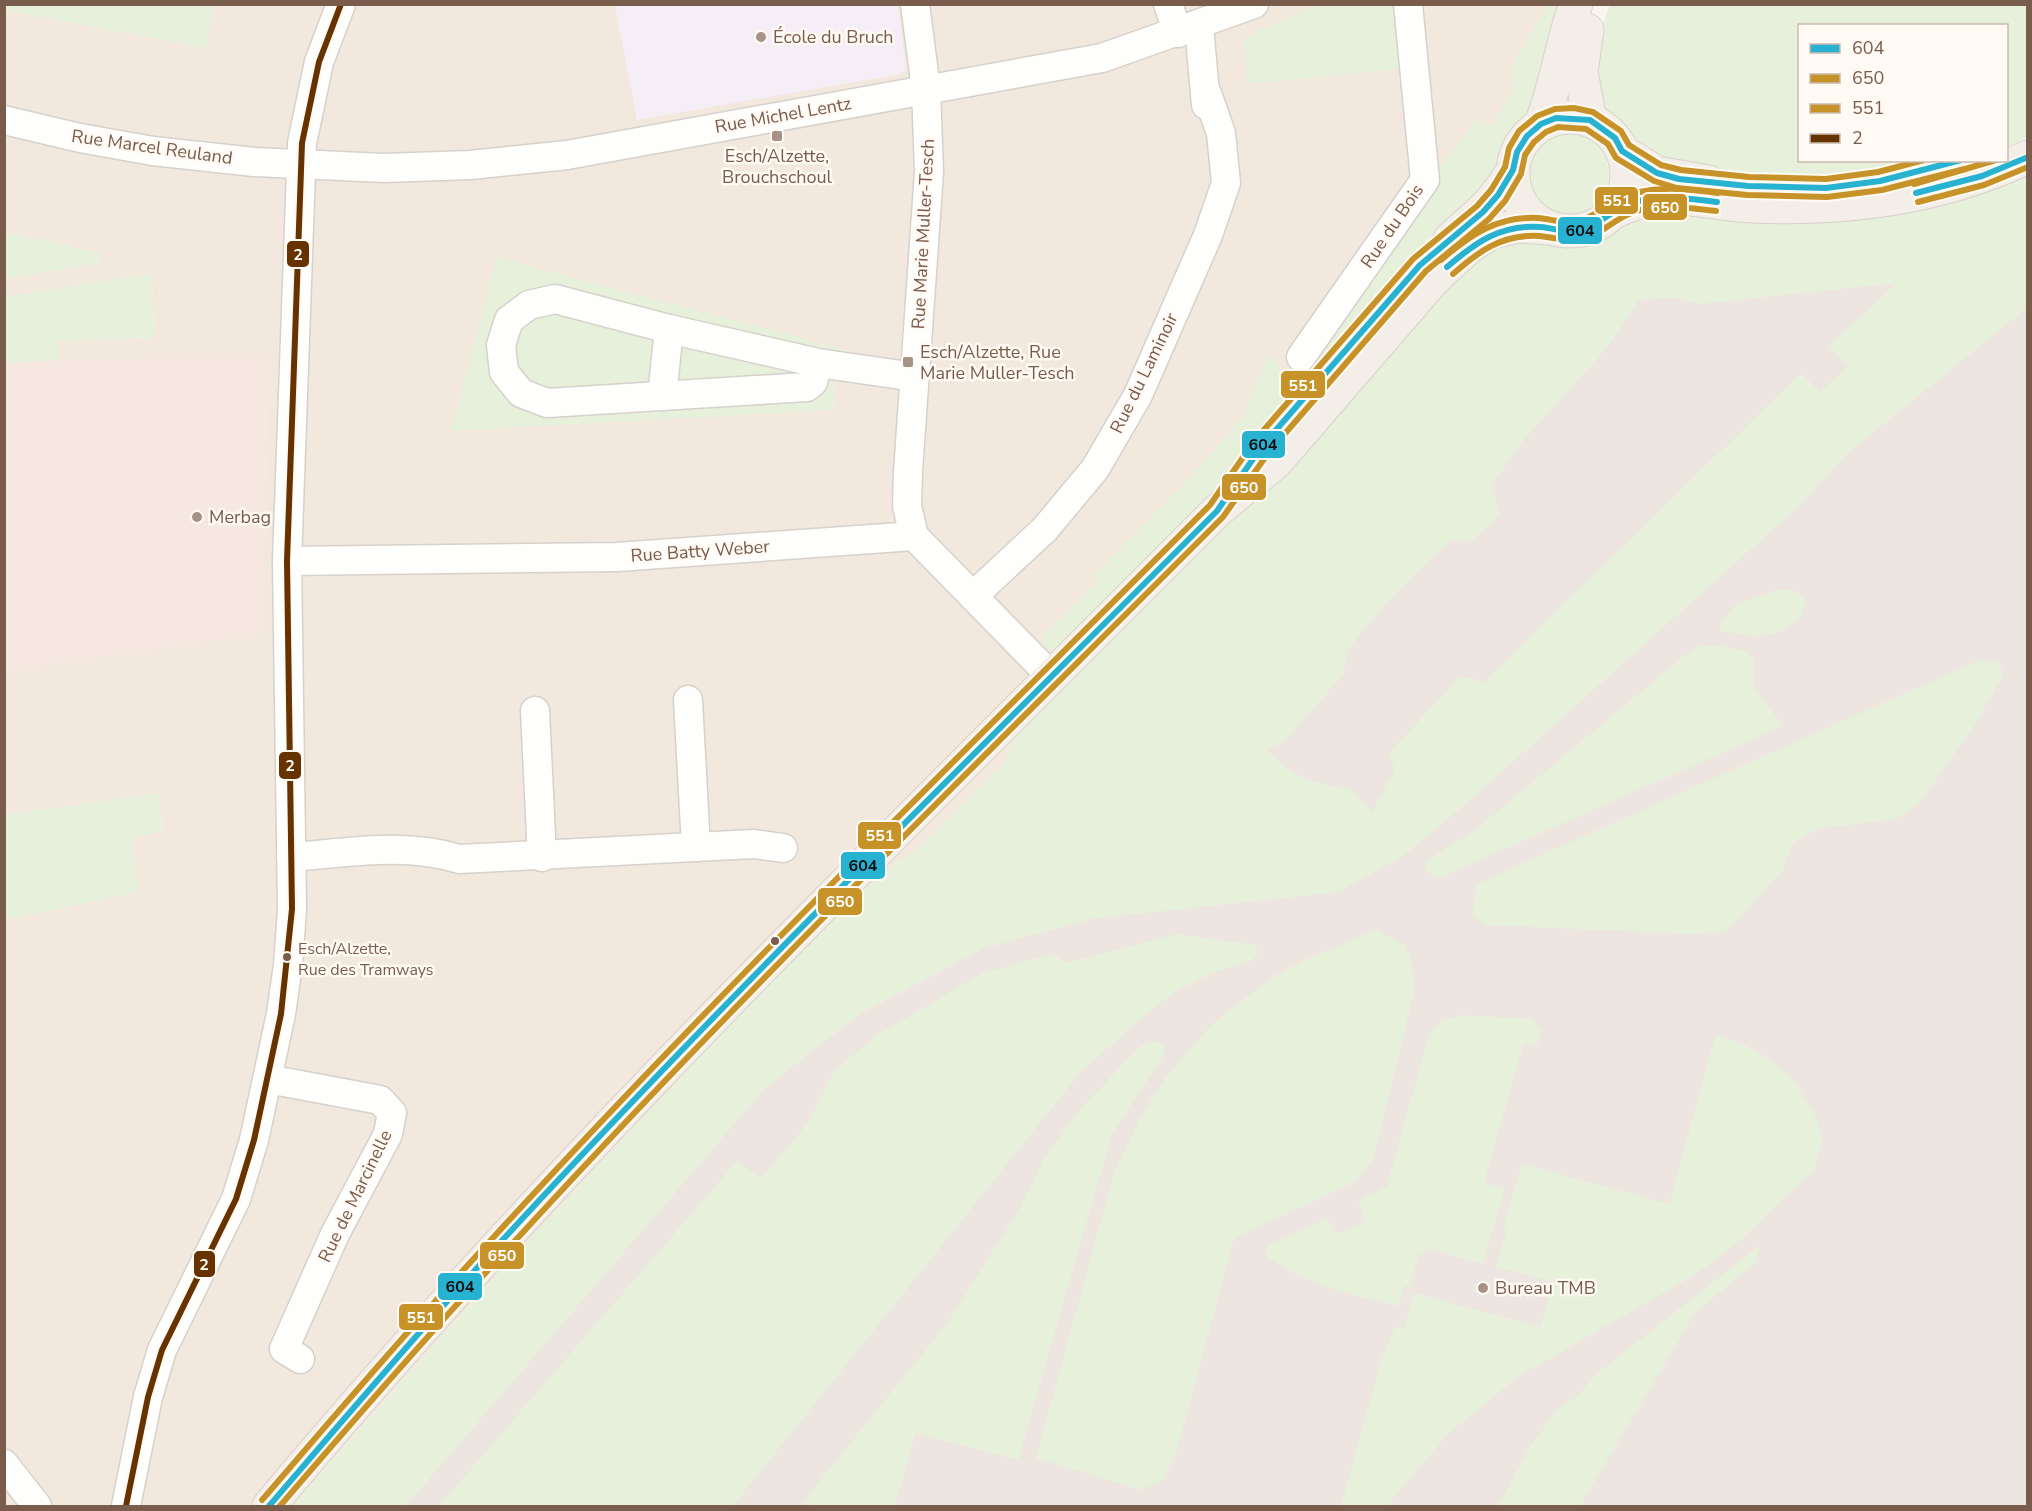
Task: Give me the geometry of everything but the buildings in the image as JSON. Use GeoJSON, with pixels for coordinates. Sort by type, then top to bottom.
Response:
{"type":"FeatureCollection","features":[{"type":"Feature","properties":{"kind":"main road"},"geometry":{"type":"LineString","coordinates":[[1541,124],[1552,99],[1565,33],[1576,4]]}},
{"type":"Feature","properties":{"kind":"main road"},"geometry":{"type":"LineString","coordinates":[[1590,120],[1581,72],[1583,40],[1596,4]]}},
{"type":"Feature","properties":{"kind":"main road"},"geometry":{"type":"LineString","coordinates":[[1217,511],[1262,446],[1420,265],[1483,212],[1498,195],[1513,170],[1517,152],[1527,136],[1541,124],[1565,117],[1590,120],[1609,132],[1623,151],[1657,173],[1679,179],[1748,186],[1837,186],[1880,181],[1955,162]]}},
{"type":"Feature","properties":{"kind":"main road"},"geometry":{"type":"LineString","coordinates":[[2008,147],[2028,137]]}},
{"type":"Feature","properties":{"kind":"main road"},"geometry":{"type":"LineString","coordinates":[[1613,212],[1627,183],[1627,167],[1623,151]]}},
{"type":"Feature","properties":{"kind":"main road"},"geometry":{"type":"LineString","coordinates":[[269,1506],[492,1252],[788,939],[1217,511],[1276,462],[1435,278],[1471,245],[1492,232],[1518,226],[1576,231],[1594,226],[1613,212],[1653,199],[1677,198],[1750,206],[1827,207],[1880,201],[1972,179],[2028,157]]}},
{"type":"Feature","properties":{"kind":"main road"},"geometry":{"type":"LineString","coordinates":[[1513,170],[1515,189],[1522,205],[1535,219],[1550,228]]}},
{"type":"Feature","properties":{"kind":"street"},"geometry":{"type":"LineString","coordinates":[[126,1506],[148,1396],[162,1350],[236,1199],[254,1140],[268,1079],[288,965],[291,857],[287,561],[301,164],[305,126],[316,72],[341,4]]}},
{"type":"Feature","properties":{"kind":"street","name":"Rue Marie Muller-Tesch"},"geometry":{"type":"LineString","coordinates":[[914,536],[908,506],[929,172],[926,89],[915,4]]}},
{"type":"Feature","properties":{"kind":"street","name":"Rue du Laminoir"},"geometry":{"type":"LineString","coordinates":[[973,596],[1045,529],[1095,469],[1138,395],[1216,212],[1205,88],[1188,29],[1168,4]]}},
{"type":"Feature","properties":{"kind":"street","name":"Rue Michel Lentz"},"geometry":{"type":"LineString","coordinates":[[301,164],[384,168],[470,165],[567,154],[1102,58],[1254,4]]}},
{"type":"Feature","properties":{"kind":"street","name":"Rue du Bois"},"geometry":{"type":"LineString","coordinates":[[1301,357],[1425,180],[1408,4]]}},
{"type":"Feature","properties":{"kind":"street","name":"Rue Marcel Reuland"},"geometry":{"type":"LineString","coordinates":[[4,120],[80,138],[153,151],[254,162],[301,164]]}},
{"type":"Feature","properties":{"kind":"street"},"geometry":{"type":"LineString","coordinates":[[818,363],[813,382],[807,387],[547,403],[521,393],[504,372],[501,345],[509,320],[529,304],[555,299],[669,329],[818,363],[915,377]]}},
{"type":"Feature","properties":{"kind":"street"},"geometry":{"type":"LineString","coordinates":[[662,396],[669,329]]}},
{"type":"Feature","properties":{"kind":"street"},"geometry":{"type":"LineString","coordinates":[[914,536],[1052,677]]}},
{"type":"Feature","properties":{"kind":"street","name":"Rue Batty Weber"},"geometry":{"type":"LineString","coordinates":[[287,561],[617,557],[914,536]]}},
{"type":"Feature","properties":{"kind":"street"},"geometry":{"type":"LineString","coordinates":[[688,700],[696,847]]}},
{"type":"Feature","properties":{"kind":"street"},"geometry":{"type":"LineString","coordinates":[[535,711],[542,856]]}},
{"type":"Feature","properties":{"kind":"street"},"geometry":{"type":"LineString","coordinates":[[291,857],[408,849],[434,851],[459,859],[754,843],[783,848]]}},
{"type":"Feature","properties":{"kind":"street","name":"Rue de Marcinelle"},"geometry":{"type":"LineString","coordinates":[[268,1079],[380,1100],[392,1113],[388,1134],[335,1234],[284,1349],[300,1359]]}},
{"type":"Feature","properties":{"kind":"street"},"geometry":{"type":"LineString","coordinates":[[4,1464],[37,1506]]}},
{"type":"Feature","properties":{"kind":"shaded area"},"geometry":{"type":"Polygon","coordinates":[[[214,4],[1547,5],[1511,68],[1514,87],[1491,128],[1476,120],[1329,371],[1277,431],[1291,445],[1012,741],[1005,763],[922,845],[890,867],[864,893],[505,1265],[292,1506],[5,1506],[5,920],[138,892],[132,837],[163,830],[158,793],[5,815],[5,671],[262,633],[268,359],[59,360],[59,341],[154,338],[152,273],[5,297],[5,279],[99,263],[100,253],[5,232],[5,10],[206,48],[214,4]],[[896,363],[451,430],[833,410],[835,381],[894,386],[896,363]]]}},
{"type":"Feature","properties":{"kind":"shaded area","name":"École du Bruch"},"geometry":{"type":"Polygon","coordinates":[[[615,5],[898,5],[906,70],[901,74],[637,120],[615,5]]]}},
{"type":"Feature","properties":{"kind":"shaded area"},"geometry":{"type":"Polygon","coordinates":[[[2027,178],[2027,1506],[386,1506],[773,1056],[1551,277],[2027,178]]]}},
{"type":"Feature","properties":{"kind":"shaded area"},"geometry":{"type":"Polygon","coordinates":[[[268,358],[262,633],[5,671],[5,363],[59,360],[268,358]]]}},
{"type":"Feature","properties":{"kind":"green space"},"geometry":{"type":"Polygon","coordinates":[[[4,5],[214,5],[206,48],[5,10],[4,5]]]}},
{"type":"Feature","properties":{"kind":"green space"},"geometry":{"type":"Polygon","coordinates":[[[1318,5],[1395,5],[1401,69],[1246,84],[1244,41],[1247,36],[1318,5]]]}},
{"type":"Feature","properties":{"kind":"green space"},"geometry":{"type":"Polygon","coordinates":[[[1547,5],[1576,5],[1581,72],[1573,117],[1538,127],[1519,147],[1514,171],[1520,196],[1534,217],[1556,230],[1583,230],[1613,212],[1827,207],[2027,157],[2027,308],[1849,452],[1796,509],[1469,801],[1406,854],[1339,892],[1091,919],[985,948],[860,1014],[765,1088],[406,1506],[292,1506],[505,1265],[798,951],[890,867],[922,845],[1004,763],[1012,741],[1276,462],[1290,445],[1276,432],[1328,371],[1322,365],[1315,337],[1476,119],[1491,127],[1514,87],[1511,68],[1547,5]],[[1897,283],[1700,304],[1675,298],[1639,300],[1606,349],[1524,440],[1491,486],[1500,515],[1472,541],[1451,540],[1384,605],[1347,651],[1344,674],[1290,735],[1280,744],[1267,748],[1283,765],[1303,777],[1325,785],[1349,788],[1372,812],[1395,769],[1388,754],[1459,678],[1470,677],[1483,683],[1801,373],[1820,392],[1848,366],[1829,346],[1897,283]]]}},
{"type":"Feature","properties":{"kind":"green space"},"geometry":{"type":"Polygon","coordinates":[[[1610,5],[2027,5],[2027,137],[2008,146],[2008,24],[1798,24],[1798,162],[1959,162],[1874,180],[1815,186],[1755,186],[1684,180],[1650,162],[1603,127],[1595,46],[1610,5]]]}},
{"type":"Feature","properties":{"kind":"green space"},"geometry":{"type":"Polygon","coordinates":[[[1569,134],[1584,137],[1597,146],[1606,159],[1609,174],[1606,189],[1597,202],[1584,211],[1569,214],[1554,211],[1541,202],[1532,189],[1529,174],[1532,159],[1541,146],[1554,137],[1569,134]]]}},
{"type":"Feature","properties":{"kind":"green space"},"geometry":{"type":"Polygon","coordinates":[[[5,232],[100,253],[99,263],[5,279],[5,232]]]}},
{"type":"Feature","properties":{"kind":"green space"},"geometry":{"type":"Polygon","coordinates":[[[496,257],[896,363],[895,386],[835,381],[833,410],[451,431],[496,257]]]}},
{"type":"Feature","properties":{"kind":"green space"},"geometry":{"type":"Polygon","coordinates":[[[152,273],[154,338],[59,341],[59,360],[5,363],[5,297],[152,273]]]}},
{"type":"Feature","properties":{"kind":"green space"},"geometry":{"type":"Polygon","coordinates":[[[1268,353],[1298,391],[1200,507],[1055,649],[1044,651],[1043,636],[1097,581],[1093,576],[1183,485],[1243,417],[1268,353]]]}},
{"type":"Feature","properties":{"kind":"green space"},"geometry":{"type":"Polygon","coordinates":[[[1780,589],[1796,591],[1805,599],[1803,614],[1783,630],[1765,636],[1721,631],[1720,625],[1736,604],[1780,589]]]}},
{"type":"Feature","properties":{"kind":"green space"},"geometry":{"type":"Polygon","coordinates":[[[1714,645],[1746,651],[1754,661],[1754,688],[1783,726],[1442,877],[1434,877],[1426,871],[1426,861],[1475,830],[1683,657],[1698,647],[1714,645]]]}},
{"type":"Feature","properties":{"kind":"green space"},"geometry":{"type":"Polygon","coordinates":[[[1977,661],[1999,661],[2003,676],[1976,723],[1920,803],[1895,819],[1817,829],[1792,844],[1783,870],[1727,931],[1696,934],[1486,925],[1472,916],[1477,884],[1977,661]]]}},
{"type":"Feature","properties":{"kind":"green space"},"geometry":{"type":"Polygon","coordinates":[[[158,793],[163,831],[132,838],[139,892],[5,920],[5,815],[158,793]]]}},
{"type":"Feature","properties":{"kind":"green space"},"geometry":{"type":"Polygon","coordinates":[[[1376,930],[1405,945],[1410,956],[1415,988],[1373,1160],[1355,1182],[1234,1239],[1176,1454],[1162,1481],[1141,1490],[1036,1458],[1114,1173],[1141,1116],[1166,1077],[1210,1026],[1274,976],[1307,959],[1376,930]]]}},
{"type":"Feature","properties":{"kind":"green space"},"geometry":{"type":"Polygon","coordinates":[[[1176,934],[1255,945],[1259,953],[1251,961],[1217,971],[1176,991],[1080,1073],[733,1506],[439,1506],[737,1161],[761,1179],[808,1123],[834,1071],[877,1035],[983,973],[1053,954],[1067,963],[1176,934]]]}},
{"type":"Feature","properties":{"kind":"green space"},"geometry":{"type":"Polygon","coordinates":[[[1462,1015],[1533,1019],[1541,1031],[1537,1045],[1524,1042],[1484,1183],[1505,1188],[1483,1264],[1426,1248],[1424,1254],[1419,1253],[1410,1287],[1405,1285],[1399,1306],[1314,1282],[1268,1257],[1266,1247],[1327,1218],[1335,1235],[1366,1221],[1358,1201],[1387,1186],[1429,1034],[1442,1020],[1462,1015]]]}},
{"type":"Feature","properties":{"kind":"green space"},"geometry":{"type":"Polygon","coordinates":[[[1716,1034],[1747,1046],[1771,1060],[1794,1081],[1818,1120],[1822,1141],[1814,1170],[1737,1243],[1693,1276],[1519,1376],[1447,1435],[1387,1506],[1341,1506],[1381,1361],[1395,1327],[1404,1328],[1414,1293],[1540,1327],[1553,1282],[1496,1267],[1507,1230],[1503,1228],[1522,1164],[1669,1204],[1716,1034]]]}},
{"type":"Feature","properties":{"kind":"green space"},"geometry":{"type":"Polygon","coordinates":[[[1158,1041],[1163,1046],[1164,1055],[1112,1134],[1018,1460],[916,1433],[895,1506],[818,1506],[802,1503],[949,1321],[1018,1211],[1044,1159],[1080,1109],[1141,1046],[1158,1041]]]}},
{"type":"Feature","properties":{"kind":"green space"},"geometry":{"type":"Polygon","coordinates":[[[1760,1245],[1756,1262],[1695,1313],[1580,1506],[1498,1506],[1530,1447],[1557,1410],[1576,1397],[1598,1373],[1760,1245]]]}},
{"type":"Feature","properties":{"kind":"transit line","name":"2"},"geometry":{"type":"LineString","coordinates":[[126,1506],[148,1397],[162,1350],[236,1199],[254,1140],[281,1014],[292,909],[287,561],[302,143],[319,62],[341,4]]}},
{"type":"Feature","properties":{"kind":"transit line","name":"551"},"geometry":{"type":"LineString","coordinates":[[262,1500],[461,1273],[666,1053],[846,869],[1210,505],[1255,440],[1413,259],[1477,206],[1491,190],[1505,167],[1509,148],[1519,131],[1537,116],[1555,109],[1574,108],[1593,112],[1621,131],[1629,145],[1661,165],[1681,170],[1749,177],[1826,179],[1878,172],[1916,162]]}},
{"type":"Feature","properties":{"kind":"transit line","name":"604"},"geometry":{"type":"LineString","coordinates":[[269,1506],[439,1310],[673,1059],[853,875],[1217,511],[1262,446],[1420,265],[1483,212],[1498,195],[1513,170],[1517,152],[1527,136],[1541,124],[1556,118],[1590,120],[1615,138],[1622,151],[1657,173],[1679,179],[1748,186],[1826,188],[1880,181],[1953,162]]}},
{"type":"Feature","properties":{"kind":"transit line","name":"650"},"geometry":{"type":"LineString","coordinates":[[280,1506],[475,1285],[679,1066],[859,881],[1223,517],[1269,452],[1426,271],[1489,219],[1505,201],[1521,174],[1525,155],[1534,142],[1546,132],[1558,127],[1586,129],[1608,144],[1616,158],[1654,181],[1677,188],[1747,195],[1827,197],[1882,190],[1965,169]]}},
{"type":"Feature","properties":{"kind":"transit line","name":"604"},"geometry":{"type":"LineString","coordinates":[[1916,193],[1982,176],[2028,157]]}},
{"type":"Feature","properties":{"kind":"transit line","name":"551"},"geometry":{"type":"LineString","coordinates":[[1914,184],[1989,162]]}},
{"type":"Feature","properties":{"kind":"transit line","name":"650"},"geometry":{"type":"LineString","coordinates":[[1918,202],[1984,185],[2028,167]]}},
{"type":"Feature","properties":{"kind":"transit line","name":"551"},"geometry":{"type":"LineString","coordinates":[[1441,260],[1463,242],[1486,228],[1510,220],[1538,218],[1574,222],[1590,217],[1631,194],[1655,189],[1718,193]]}},
{"type":"Feature","properties":{"kind":"transit line","name":"604"},"geometry":{"type":"LineString","coordinates":[[1447,267],[1490,236],[1514,228],[1541,227],[1577,231],[1595,224],[1622,207],[1657,198],[1717,202]]}},
{"type":"Feature","properties":{"kind":"transit line","name":"650"},"geometry":{"type":"LineString","coordinates":[[1453,274],[1482,251],[1514,238],[1539,236],[1580,240],[1629,214],[1650,208],[1683,207],[1716,211]]}},
{"type":"Feature","properties":{"kind":"place","name":"École du Bruch"},"geometry":{"type":"Point","coordinates":[761,37]}},
{"type":"Feature","properties":{"kind":"place","name":"Esch/Alzette, Brouchschoul"},"geometry":{"type":"Point","coordinates":[777,136]}},
{"type":"Feature","properties":{"kind":"place","name":"Esch/Alzette, Rue Marie Muller-Tesch"},"geometry":{"type":"Point","coordinates":[908,362]}},
{"type":"Feature","properties":{"kind":"place","name":"Merbag"},"geometry":{"type":"Point","coordinates":[197,517]}},
{"type":"Feature","properties":{"kind":"place","name":"Esch/Alzette, Rue des Tramways"},"geometry":{"type":"Point","coordinates":[287,957]}},
{"type":"Feature","properties":{"kind":"place","name":"Bureau TMB"},"geometry":{"type":"Point","coordinates":[1483,1288]}}]}
